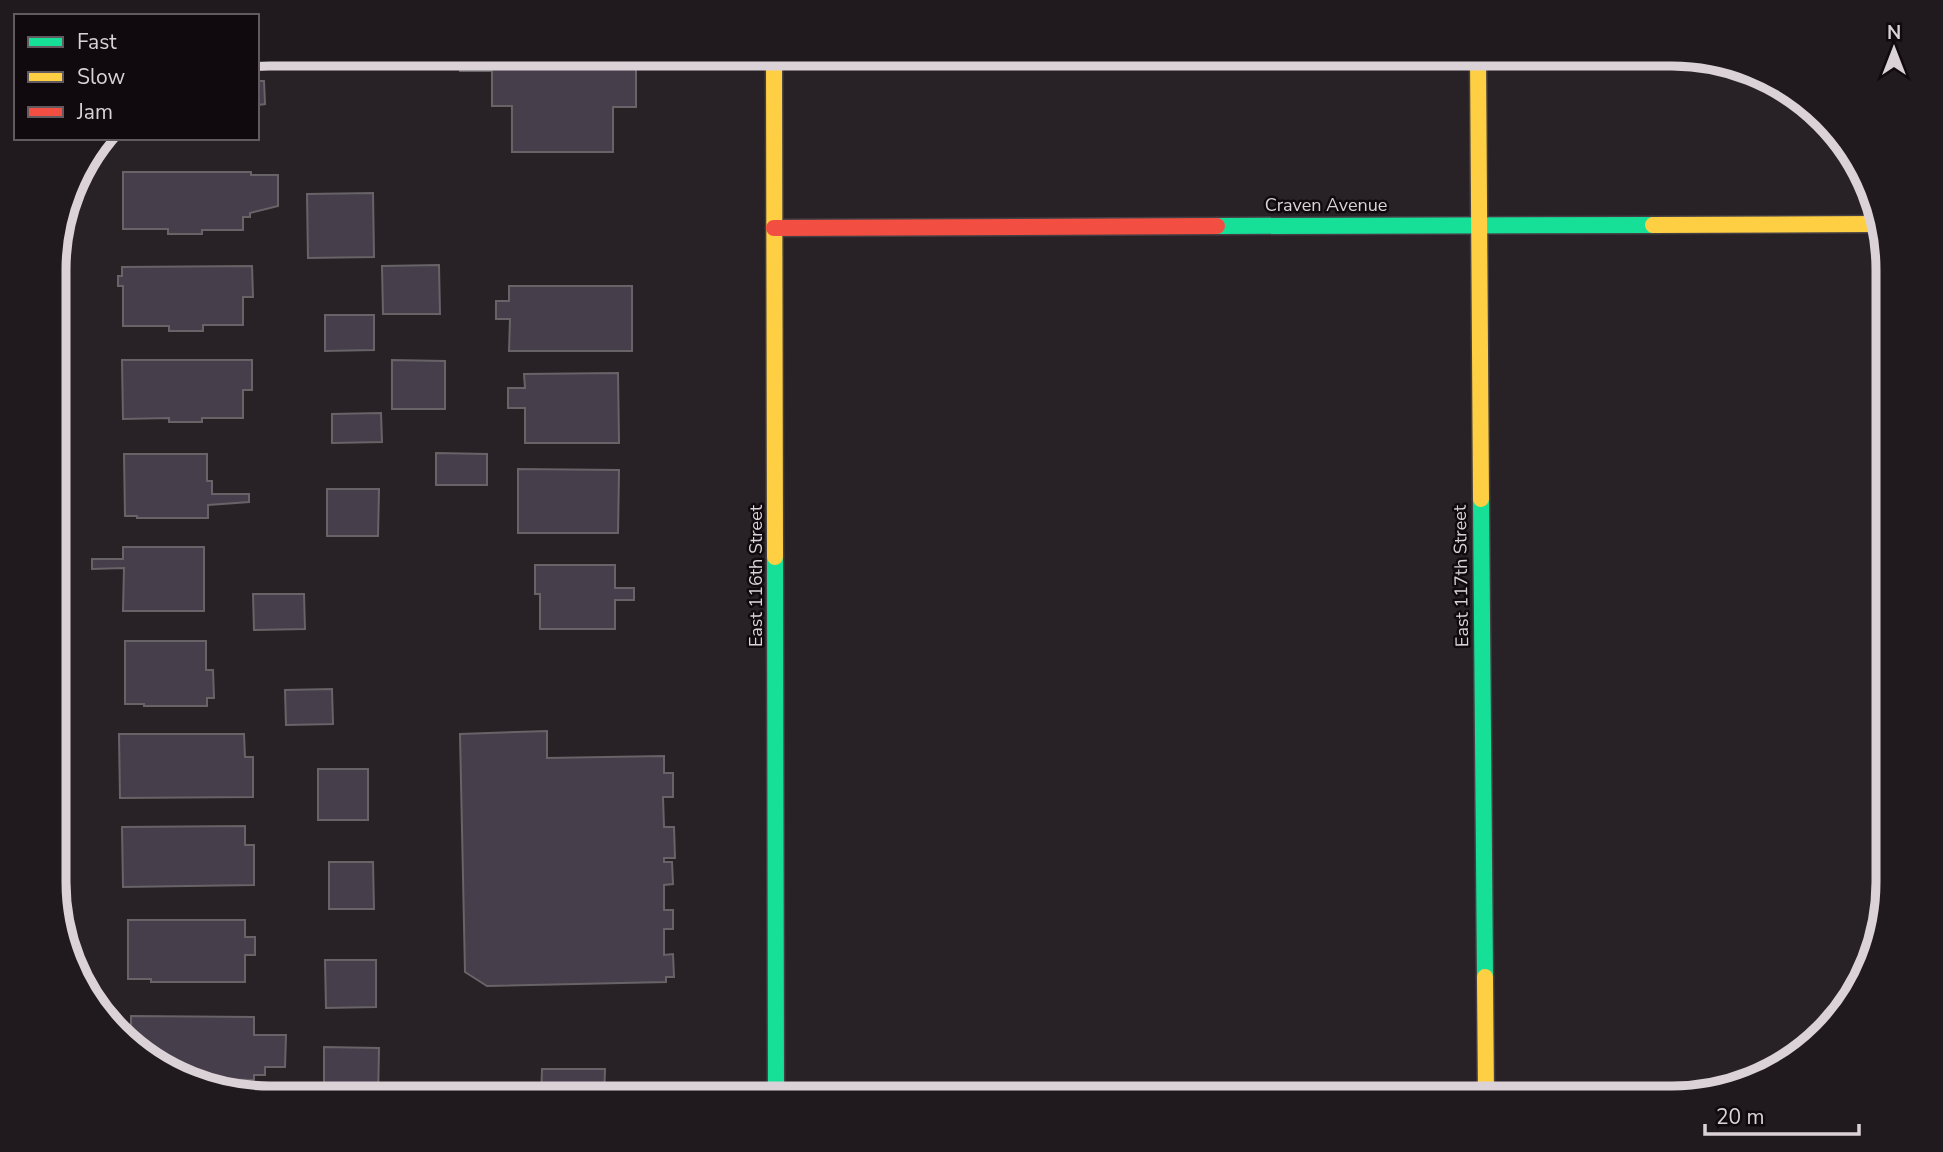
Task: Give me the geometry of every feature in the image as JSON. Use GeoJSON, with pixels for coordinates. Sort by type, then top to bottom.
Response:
{"type":"FeatureCollection","features":[{"type":"Feature","properties":{"kind":"street","name":"East 117th Street"},"geometry":{"type":"LineString","coordinates":[[1478,66],[1486,1085]]}},
{"type":"Feature","properties":{"kind":"street","name":"East 116th Street"},"geometry":{"type":"LineString","coordinates":[[774,67],[776,1086]]}},
{"type":"Feature","properties":{"kind":"street","name":"Craven Avenue"},"geometry":{"type":"LineString","coordinates":[[774,228],[1871,224]]}},
{"type":"Feature","properties":{"kind":"building"},"geometry":{"type":"Polygon","coordinates":[[[460,67],[636,67],[636,107],[613,107],[613,152],[512,152],[512,106],[492,106],[492,71],[460,71],[460,67]]]}},
{"type":"Feature","properties":{"kind":"building"},"geometry":{"type":"Polygon","coordinates":[[[259,81],[264,81],[265,104],[259,105],[259,81]]]}},
{"type":"Feature","properties":{"kind":"building"},"geometry":{"type":"Polygon","coordinates":[[[123,172],[251,172],[251,175],[278,175],[278,206],[243,217],[243,230],[202,230],[202,234],[168,234],[168,229],[123,229],[123,172]]]}},
{"type":"Feature","properties":{"kind":"building"},"geometry":{"type":"Polygon","coordinates":[[[373,193],[374,257],[308,258],[307,194],[373,193]]]}},
{"type":"Feature","properties":{"kind":"building"},"geometry":{"type":"Polygon","coordinates":[[[439,265],[440,314],[383,314],[382,266],[439,265]]]}},
{"type":"Feature","properties":{"kind":"building"},"geometry":{"type":"Polygon","coordinates":[[[252,266],[253,297],[243,297],[243,325],[203,325],[203,331],[169,331],[169,326],[123,326],[123,286],[118,286],[122,267],[252,266]]]}},
{"type":"Feature","properties":{"kind":"building"},"geometry":{"type":"Polygon","coordinates":[[[509,286],[632,286],[632,351],[509,351],[510,319],[496,319],[496,301],[509,301],[509,286]]]}},
{"type":"Feature","properties":{"kind":"building"},"geometry":{"type":"Polygon","coordinates":[[[325,315],[374,315],[374,350],[325,351],[325,315]]]}},
{"type":"Feature","properties":{"kind":"building"},"geometry":{"type":"Polygon","coordinates":[[[122,360],[252,360],[252,390],[243,390],[243,418],[202,418],[202,422],[169,422],[169,418],[123,419],[122,360]]]}},
{"type":"Feature","properties":{"kind":"building"},"geometry":{"type":"Polygon","coordinates":[[[392,360],[445,361],[445,409],[392,409],[392,360]]]}},
{"type":"Feature","properties":{"kind":"building"},"geometry":{"type":"Polygon","coordinates":[[[618,373],[619,443],[525,443],[525,408],[508,408],[508,388],[525,388],[524,374],[618,373]]]}},
{"type":"Feature","properties":{"kind":"building"},"geometry":{"type":"Polygon","coordinates":[[[381,413],[382,442],[332,443],[332,414],[381,413]]]}},
{"type":"Feature","properties":{"kind":"building"},"geometry":{"type":"Polygon","coordinates":[[[436,453],[487,454],[487,485],[436,485],[436,453]]]}},
{"type":"Feature","properties":{"kind":"building"},"geometry":{"type":"Polygon","coordinates":[[[124,454],[207,454],[207,481],[212,481],[212,494],[249,494],[249,502],[208,505],[208,518],[125,516],[124,454]]]}},
{"type":"Feature","properties":{"kind":"building"},"geometry":{"type":"Polygon","coordinates":[[[518,469],[619,470],[618,533],[518,533],[518,469]]]}},
{"type":"Feature","properties":{"kind":"building"},"geometry":{"type":"Polygon","coordinates":[[[327,489],[379,489],[378,536],[327,536],[327,489]]]}},
{"type":"Feature","properties":{"kind":"building"},"geometry":{"type":"Polygon","coordinates":[[[123,547],[204,547],[204,611],[123,611],[124,568],[92,569],[92,559],[123,559],[123,547]]]}},
{"type":"Feature","properties":{"kind":"building"},"geometry":{"type":"Polygon","coordinates":[[[535,565],[615,565],[615,588],[634,588],[634,600],[615,600],[615,629],[540,629],[540,594],[535,594],[535,565]]]}},
{"type":"Feature","properties":{"kind":"building"},"geometry":{"type":"Polygon","coordinates":[[[253,594],[304,594],[305,629],[254,630],[253,594]]]}},
{"type":"Feature","properties":{"kind":"building"},"geometry":{"type":"Polygon","coordinates":[[[125,641],[206,641],[206,670],[213,670],[214,698],[207,698],[207,706],[125,704],[125,641]]]}},
{"type":"Feature","properties":{"kind":"building"},"geometry":{"type":"Polygon","coordinates":[[[332,689],[333,724],[286,725],[285,690],[332,689]]]}},
{"type":"Feature","properties":{"kind":"building"},"geometry":{"type":"Polygon","coordinates":[[[547,731],[547,758],[664,756],[664,773],[673,773],[673,797],[663,797],[664,827],[674,827],[675,858],[664,858],[664,862],[672,862],[673,884],[664,885],[664,910],[673,910],[673,929],[664,929],[664,955],[673,954],[674,977],[666,977],[666,982],[487,986],[465,972],[460,734],[547,731]]]}},
{"type":"Feature","properties":{"kind":"building"},"geometry":{"type":"Polygon","coordinates":[[[119,734],[244,734],[245,757],[253,757],[253,797],[120,798],[119,734]]]}},
{"type":"Feature","properties":{"kind":"building"},"geometry":{"type":"Polygon","coordinates":[[[318,769],[368,769],[368,820],[318,820],[318,769]]]}},
{"type":"Feature","properties":{"kind":"building"},"geometry":{"type":"Polygon","coordinates":[[[245,826],[245,845],[254,845],[254,885],[123,887],[122,827],[245,826]]]}},
{"type":"Feature","properties":{"kind":"building"},"geometry":{"type":"Polygon","coordinates":[[[329,862],[373,862],[374,909],[329,909],[329,862]]]}},
{"type":"Feature","properties":{"kind":"building"},"geometry":{"type":"Polygon","coordinates":[[[128,920],[245,920],[245,937],[255,937],[255,955],[245,955],[245,982],[151,982],[151,979],[128,979],[128,920]]]}},
{"type":"Feature","properties":{"kind":"building"},"geometry":{"type":"Polygon","coordinates":[[[325,960],[376,960],[376,1007],[326,1008],[325,960]]]}},
{"type":"Feature","properties":{"kind":"building"},"geometry":{"type":"Polygon","coordinates":[[[131,1016],[254,1017],[254,1035],[286,1035],[285,1067],[265,1067],[265,1075],[254,1075],[254,1080],[218,1079],[168,1058],[131,1030],[131,1016]]]}},
{"type":"Feature","properties":{"kind":"building"},"geometry":{"type":"Polygon","coordinates":[[[324,1047],[379,1048],[378,1086],[324,1086],[324,1047]]]}},
{"type":"Feature","properties":{"kind":"building"},"geometry":{"type":"Polygon","coordinates":[[[542,1069],[605,1069],[604,1086],[541,1086],[542,1069]]]}},
{"type":"Feature","properties":{"kind":"traffic: fast"},"geometry":{"type":"LineString","coordinates":[[1217,226],[1653,225]]}},
{"type":"Feature","properties":{"kind":"traffic: fast"},"geometry":{"type":"LineString","coordinates":[[1481,499],[1485,977]]}},
{"type":"Feature","properties":{"kind":"traffic: fast"},"geometry":{"type":"LineString","coordinates":[[775,557],[776,1086]]}},
{"type":"Feature","properties":{"kind":"traffic: slow"},"geometry":{"type":"LineString","coordinates":[[1478,66],[1481,499]]}},
{"type":"Feature","properties":{"kind":"traffic: slow"},"geometry":{"type":"LineString","coordinates":[[774,67],[775,557]]}},
{"type":"Feature","properties":{"kind":"traffic: slow"},"geometry":{"type":"LineString","coordinates":[[1653,225],[1871,224]]}},
{"type":"Feature","properties":{"kind":"traffic: slow"},"geometry":{"type":"LineString","coordinates":[[1485,977],[1486,1085]]}},
{"type":"Feature","properties":{"kind":"traffic: jam"},"geometry":{"type":"LineString","coordinates":[[774,228],[1217,226]]}}]}
